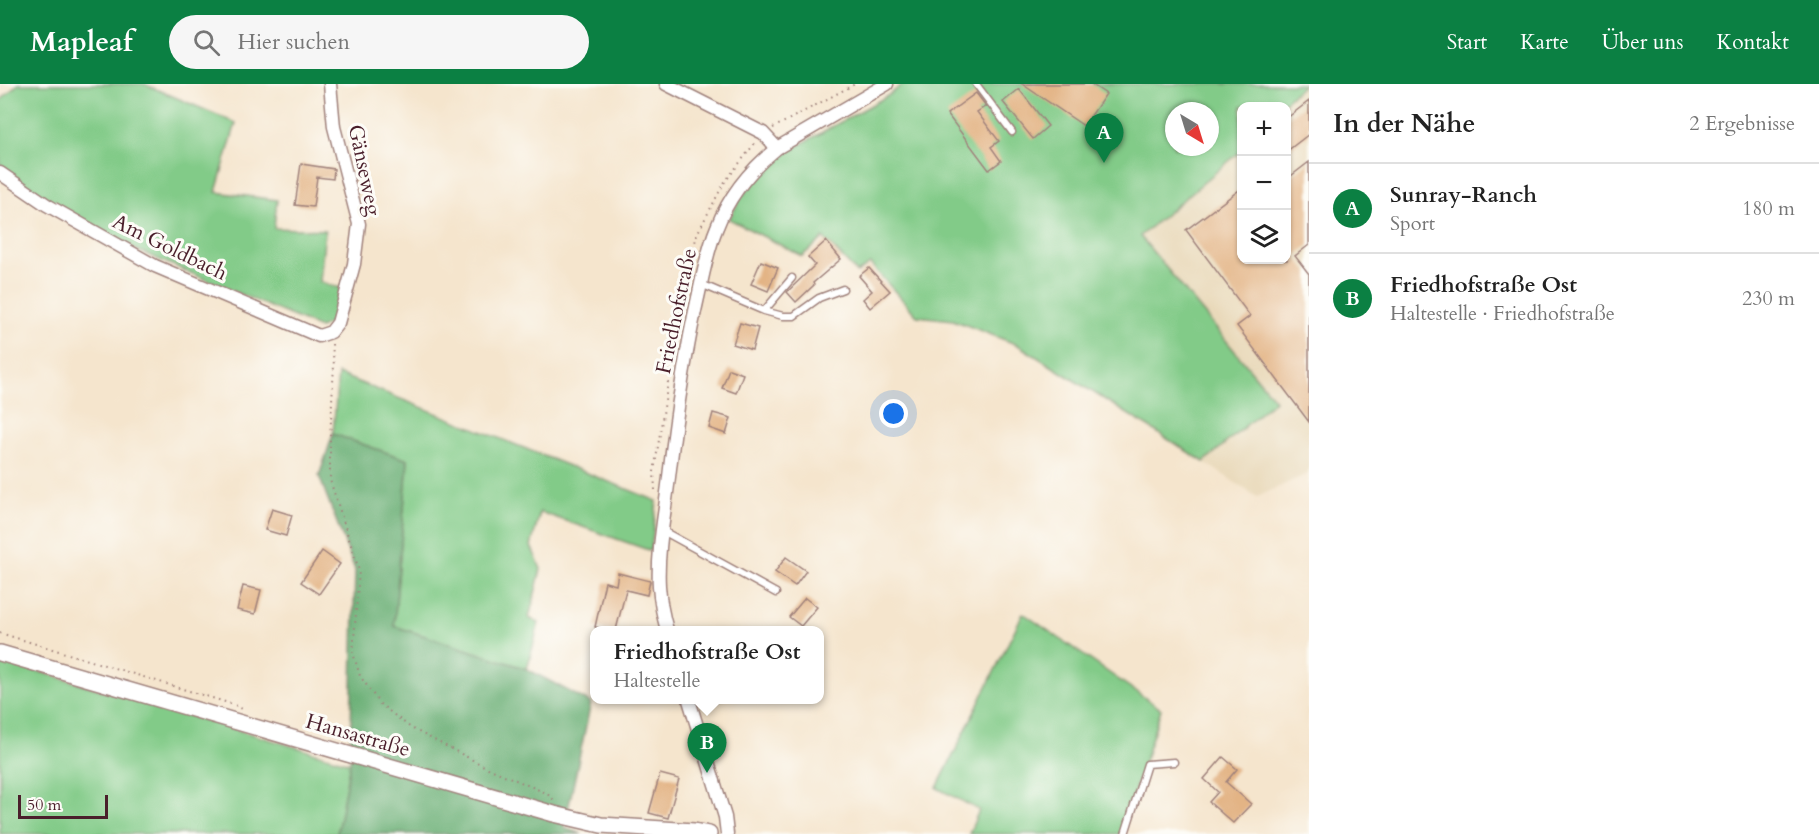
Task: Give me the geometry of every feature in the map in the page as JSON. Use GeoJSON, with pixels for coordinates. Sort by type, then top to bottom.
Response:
{"type":"FeatureCollection","features":[{"type":"Feature","properties":{"kind":"street","name":"Gänseweg"},"geometry":{"type":"LineString","coordinates":[[330,84],[334,127],[359,224],[354,264],[338,323],[331,332]]}},
{"type":"Feature","properties":{"kind":"street"},"geometry":{"type":"LineString","coordinates":[[666,84],[763,133],[777,148]]}},
{"type":"Feature","properties":{"kind":"street","name":"Friedhofstraße"},"geometry":{"type":"LineString","coordinates":[[666,626],[659,585],[677,406],[709,249],[725,209],[753,170],[777,148],[887,84]]}},
{"type":"Feature","properties":{"kind":"street","name":"Am Goldbach"},"geometry":{"type":"LineString","coordinates":[[0,173],[47,205],[155,266],[318,336],[331,332]]}},
{"type":"Feature","properties":{"kind":"street","name":"Hansastraße"},"geometry":{"type":"LineString","coordinates":[[0,653],[520,805],[618,831],[694,831],[709,834]]}},
{"type":"Feature","properties":{"kind":"street"},"geometry":{"type":"LineString","coordinates":[[691,704],[725,817],[727,834]]}},
{"type":"Feature","properties":{"kind":"lane"},"geometry":{"type":"LineString","coordinates":[[976,84],[1012,132]]}},
{"type":"Feature","properties":{"kind":"lane"},"geometry":{"type":"LineString","coordinates":[[764,311],[792,278]]}},
{"type":"Feature","properties":{"kind":"lane"},"geometry":{"type":"LineString","coordinates":[[701,284],[764,311],[794,316],[819,298],[843,289]]}},
{"type":"Feature","properties":{"kind":"lane"},"geometry":{"type":"LineString","coordinates":[[663,531],[776,593]]}},
{"type":"Feature","properties":{"kind":"lane"},"geometry":{"type":"LineString","coordinates":[[1125,834],[1146,764],[1174,762]]}},
{"type":"Feature","properties":{"kind":"path"},"geometry":{"type":"LineString","coordinates":[[763,133],[855,84]]}},
{"type":"Feature","properties":{"kind":"path"},"geometry":{"type":"LineString","coordinates":[[331,332],[334,365],[330,480],[359,570],[353,653],[360,676],[380,704],[411,728],[488,768],[546,793],[554,799],[555,804]]}},
{"type":"Feature","properties":{"kind":"shaded area"},"geometry":{"type":"Polygon","coordinates":[[[1304,84],[1309,84],[1309,473],[1257,497],[1204,462],[1275,400],[1140,236],[1237,154],[1237,264],[1291,264],[1291,102],[1284,102],[1304,84]]]}},
{"type":"Feature","properties":{"kind":"green space"},"geometry":{"type":"Polygon","coordinates":[[[18,84],[144,84],[236,123],[216,192],[277,200],[274,228],[325,230],[320,282],[341,288],[332,322],[320,328],[127,246],[48,201],[0,167],[0,101],[18,84]]]}},
{"type":"Feature","properties":{"kind":"green space"},"geometry":{"type":"Polygon","coordinates":[[[903,84],[1304,84],[1284,102],[1237,102],[1237,154],[1140,236],[1275,400],[1204,462],[1018,345],[953,320],[917,316],[870,264],[857,273],[824,238],[802,256],[729,219],[742,196],[769,166],[794,148],[889,95],[903,84]]]}},
{"type":"Feature","properties":{"kind":"green space"},"geometry":{"type":"Polygon","coordinates":[[[338,374],[657,501],[651,551],[540,512],[531,546],[541,569],[529,618],[539,623],[527,669],[394,626],[408,460],[333,434],[338,374]]]}},
{"type":"Feature","properties":{"kind":"green space"},"geometry":{"type":"Polygon","coordinates":[[[333,434],[408,460],[394,626],[527,669],[590,702],[564,828],[582,834],[337,834],[350,763],[355,570],[319,476],[333,434]]]}},
{"type":"Feature","properties":{"kind":"green space"},"geometry":{"type":"Polygon","coordinates":[[[1023,613],[1161,709],[1121,834],[969,834],[979,810],[937,788],[1023,613]]]}},
{"type":"Feature","properties":{"kind":"green space"},"geometry":{"type":"Polygon","coordinates":[[[0,660],[350,763],[337,834],[0,834],[0,660]]]}},
{"type":"Feature","properties":{"kind":"building"},"geometry":{"type":"Polygon","coordinates":[[[1022,84],[1091,84],[1106,94],[1084,126],[1022,84]]]}},
{"type":"Feature","properties":{"kind":"building"},"geometry":{"type":"Polygon","coordinates":[[[1019,89],[1048,126],[1033,139],[1003,102],[1019,89]]]}},
{"type":"Feature","properties":{"kind":"building"},"geometry":{"type":"Polygon","coordinates":[[[976,93],[986,106],[977,112],[999,141],[991,147],[1001,161],[989,170],[947,114],[976,93]]]}},
{"type":"Feature","properties":{"kind":"building"},"geometry":{"type":"Polygon","coordinates":[[[1309,101],[1309,134],[1291,148],[1291,115],[1309,101]]]}},
{"type":"Feature","properties":{"kind":"building"},"geometry":{"type":"Polygon","coordinates":[[[1309,162],[1309,245],[1295,256],[1309,274],[1309,422],[1237,326],[1250,316],[1186,230],[1237,192],[1237,264],[1291,264],[1291,176],[1309,162]]]}},
{"type":"Feature","properties":{"kind":"building"},"geometry":{"type":"Polygon","coordinates":[[[301,164],[334,169],[333,179],[317,177],[313,207],[295,205],[301,164]]]}},
{"type":"Feature","properties":{"kind":"building"},"geometry":{"type":"Polygon","coordinates":[[[826,241],[841,259],[813,283],[814,285],[796,302],[787,292],[815,265],[808,257],[826,241]]]}},
{"type":"Feature","properties":{"kind":"building"},"geometry":{"type":"Polygon","coordinates":[[[761,261],[778,268],[768,291],[751,284],[761,261]]]}},
{"type":"Feature","properties":{"kind":"building"},"geometry":{"type":"Polygon","coordinates":[[[869,268],[890,291],[870,308],[863,299],[872,291],[859,276],[869,268]]]}},
{"type":"Feature","properties":{"kind":"building"},"geometry":{"type":"Polygon","coordinates":[[[740,323],[758,328],[752,350],[733,344],[740,323]]]}},
{"type":"Feature","properties":{"kind":"building"},"geometry":{"type":"Polygon","coordinates":[[[729,369],[743,374],[736,393],[722,388],[729,369]]]}},
{"type":"Feature","properties":{"kind":"building"},"geometry":{"type":"Polygon","coordinates":[[[713,413],[731,418],[726,434],[709,428],[713,413]]]}},
{"type":"Feature","properties":{"kind":"building"},"geometry":{"type":"Polygon","coordinates":[[[272,509],[292,515],[286,536],[265,530],[272,509]]]}},
{"type":"Feature","properties":{"kind":"building"},"geometry":{"type":"Polygon","coordinates":[[[322,551],[340,564],[319,594],[301,582],[322,551]]]}},
{"type":"Feature","properties":{"kind":"building"},"geometry":{"type":"Polygon","coordinates":[[[786,557],[806,571],[795,586],[775,572],[786,557]]]}},
{"type":"Feature","properties":{"kind":"building"},"geometry":{"type":"Polygon","coordinates":[[[618,573],[650,581],[647,595],[626,590],[617,626],[595,626],[605,582],[616,585],[618,573]]]}},
{"type":"Feature","properties":{"kind":"building"},"geometry":{"type":"Polygon","coordinates":[[[243,586],[261,590],[255,614],[237,610],[243,586]]]}},
{"type":"Feature","properties":{"kind":"building"},"geometry":{"type":"Polygon","coordinates":[[[805,598],[817,607],[801,626],[789,617],[805,598]]]}},
{"type":"Feature","properties":{"kind":"building"},"geometry":{"type":"Polygon","coordinates":[[[1223,757],[1237,769],[1226,782],[1251,804],[1233,823],[1209,802],[1218,792],[1204,779],[1223,757]]]}},
{"type":"Feature","properties":{"kind":"building"},"geometry":{"type":"Polygon","coordinates":[[[660,774],[679,779],[668,818],[649,813],[660,774]]]}},
{"type":"Feature","properties":{"kind":"place","name":"Sunray-Ranch"},"geometry":{"type":"Point","coordinates":[1104,163]}},
{"type":"Feature","properties":{"kind":"place","name":"Friedhofstraße Ost"},"geometry":{"type":"Point","coordinates":[707,773]}}]}
